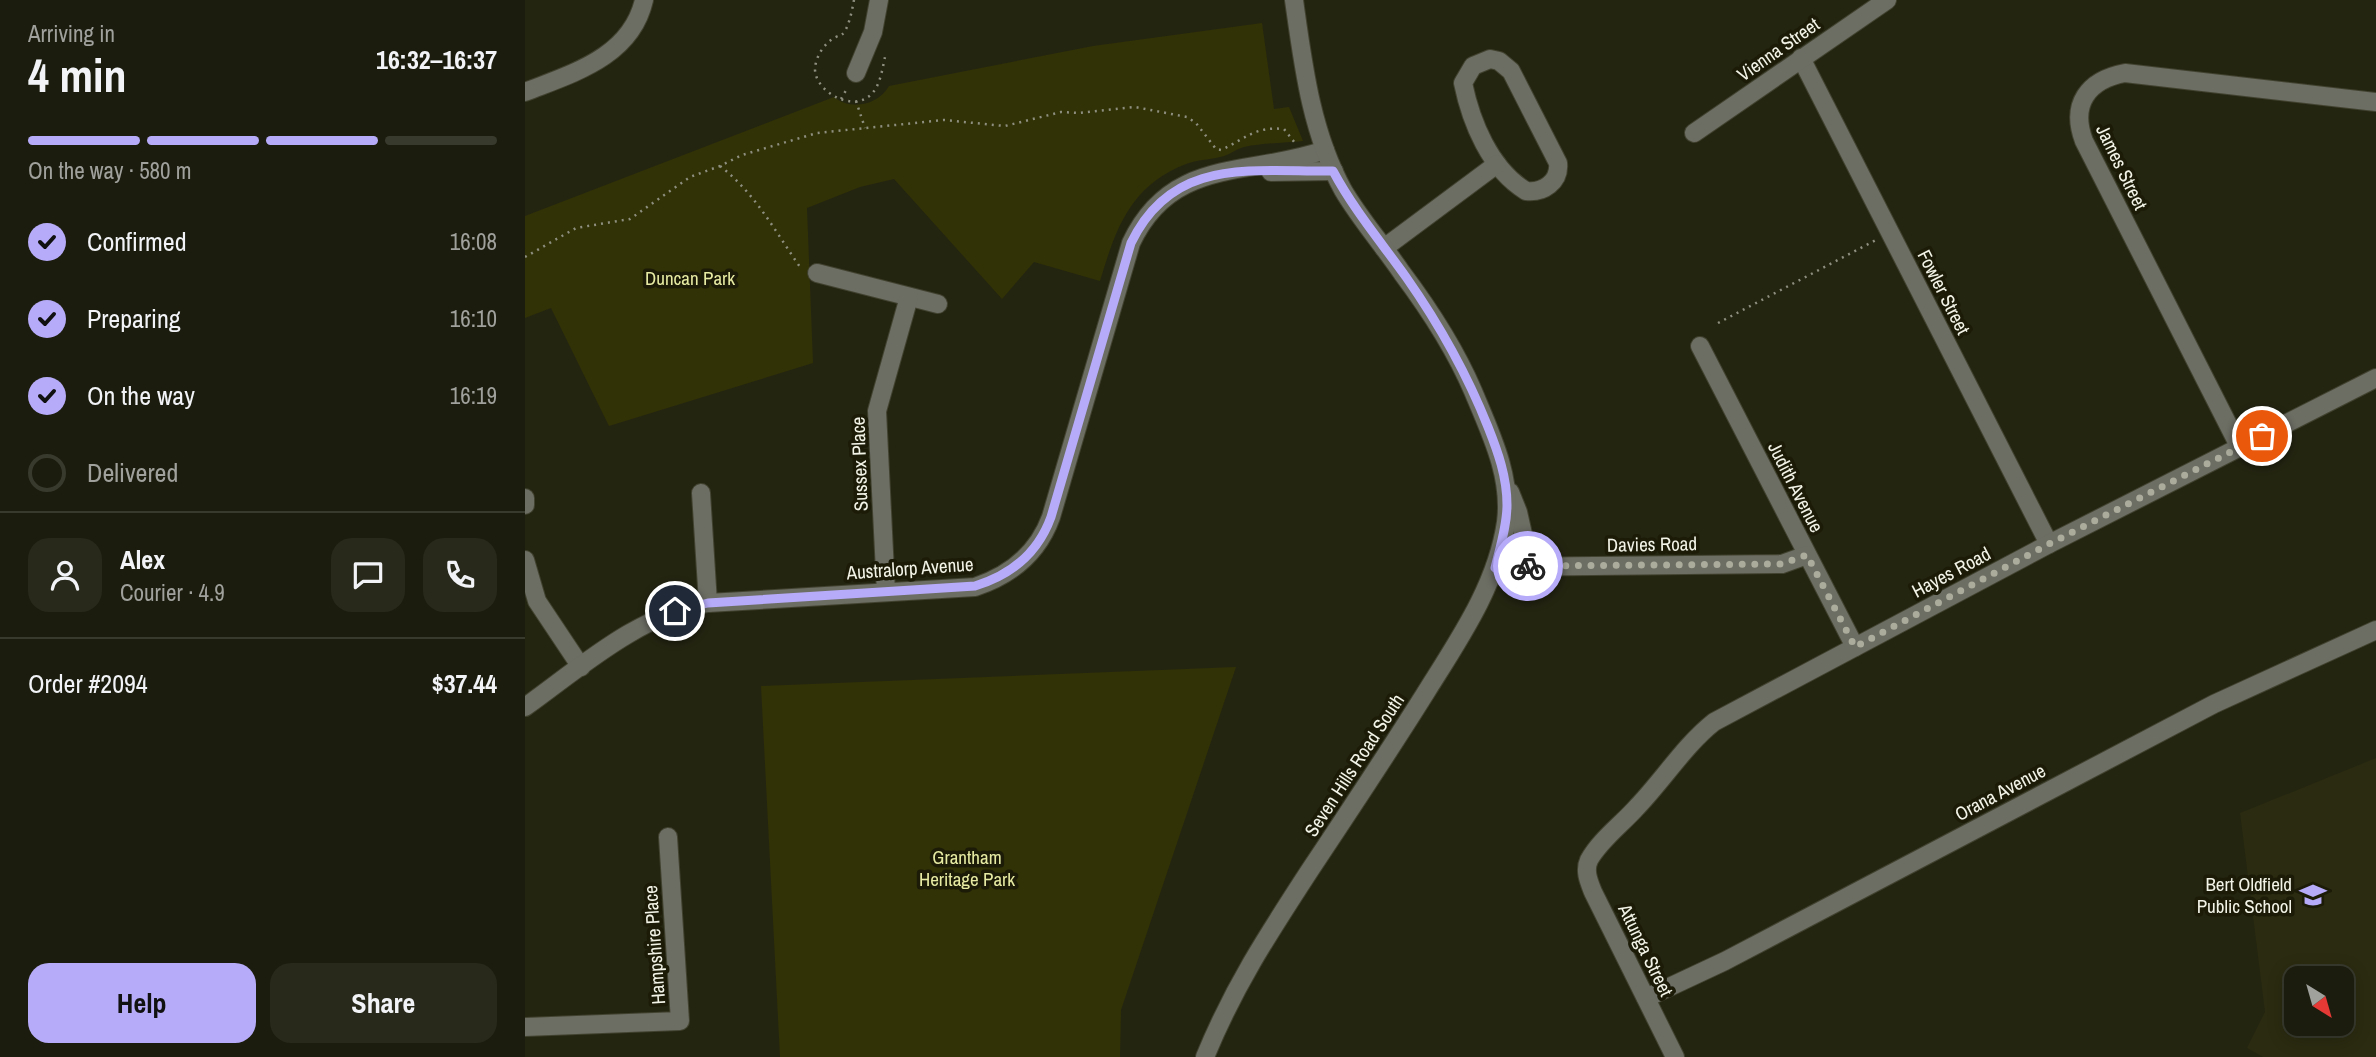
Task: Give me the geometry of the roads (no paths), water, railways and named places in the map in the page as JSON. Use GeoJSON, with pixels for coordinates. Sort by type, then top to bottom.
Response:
{"type":"FeatureCollection","features":[{"type":"Feature","properties":{"kind":"street"},"geometry":{"type":"LineString","coordinates":[[525,92],[588,66],[617,49],[640,15],[644,0]]}},
{"type":"Feature","properties":{"kind":"street"},"geometry":{"type":"LineString","coordinates":[[856,73],[873,32],[880,0]]}},
{"type":"Feature","properties":{"kind":"street","name":"Seven Hills Road South"},"geometry":{"type":"LineString","coordinates":[[1205,1057],[1229,1001],[1252,958],[1410,718],[1458,640],[1495,568],[1506,522],[1506,486],[1497,450],[1469,383],[1434,320],[1356,210],[1333,171],[1313,114],[1294,0]]}},
{"type":"Feature","properties":{"kind":"street","name":"Vienna Street"},"geometry":{"type":"LineString","coordinates":[[1694,133],[1887,0]]}},
{"type":"Feature","properties":{"kind":"street","name":"Fowler Street"},"geometry":{"type":"LineString","coordinates":[[1801,58],[2049,544]]}},
{"type":"Feature","properties":{"kind":"street"},"geometry":{"type":"LineString","coordinates":[[1490,59],[1499,61],[1511,71],[1557,163],[1558,172],[1552,183],[1543,189],[1529,192],[1519,187],[1497,164],[1478,131],[1463,83],[1473,66],[1490,59]]}},
{"type":"Feature","properties":{"kind":"street","name":"James Street"},"geometry":{"type":"LineString","coordinates":[[2240,448],[2084,141],[2079,120],[2082,103],[2099,82],[2125,73],[2376,102]]}},
{"type":"Feature","properties":{"kind":"street","name":"Australorp Avenue"},"geometry":{"type":"LineString","coordinates":[[525,707],[644,624],[675,611],[708,603],[975,586],[1004,575],[1034,549],[1047,529],[1131,243],[1140,223],[1155,205],[1178,188],[1195,180],[1304,158],[1325,150]]}},
{"type":"Feature","properties":{"kind":"street"},"geometry":{"type":"LineString","coordinates":[[1384,248],[1497,164]]}},
{"type":"Feature","properties":{"kind":"street","name":"Australorp Avenue"},"geometry":{"type":"LineString","coordinates":[[1229,172],[1333,171]]}},
{"type":"Feature","properties":{"kind":"street"},"geometry":{"type":"LineString","coordinates":[[817,273],[938,304]]}},
{"type":"Feature","properties":{"kind":"street","name":"Sussex Place"},"geometry":{"type":"LineString","coordinates":[[886,592],[877,411],[909,297]]}},
{"type":"Feature","properties":{"kind":"street","name":"Judith Avenue"},"geometry":{"type":"LineString","coordinates":[[1700,346],[1855,647]]}},
{"type":"Feature","properties":{"kind":"street","name":"Hayes Road"},"geometry":{"type":"LineString","coordinates":[[1589,860],[1714,722],[2049,544],[2376,378]]}},
{"type":"Feature","properties":{"kind":"street","name":"Seven Hills Road South"},"geometry":{"type":"LineString","coordinates":[[1506,486],[1514,499],[1525,543],[1546,566]]}},
{"type":"Feature","properties":{"kind":"street"},"geometry":{"type":"LineString","coordinates":[[701,493],[708,603]]}},
{"type":"Feature","properties":{"kind":"street"},"geometry":{"type":"LineString","coordinates":[[525,498],[525,505]]}},
{"type":"Feature","properties":{"kind":"street","name":"Davies Road"},"geometry":{"type":"LineString","coordinates":[[1495,568],[1781,564],[1807,555]]}},
{"type":"Feature","properties":{"kind":"street"},"geometry":{"type":"LineString","coordinates":[[525,560],[537,601],[582,667]]}},
{"type":"Feature","properties":{"kind":"street","name":"Orana Avenue"},"geometry":{"type":"LineString","coordinates":[[1646,998],[1725,961],[2214,704],[2376,630]]}},
{"type":"Feature","properties":{"kind":"street","name":"Hampshire Place"},"geometry":{"type":"LineString","coordinates":[[525,1027],[680,1021],[668,837]]}},
{"type":"Feature","properties":{"kind":"street","name":"Attunga Street"},"geometry":{"type":"LineString","coordinates":[[1589,860],[1587,875],[1593,892],[1675,1057]]}},
{"type":"Feature","properties":{"kind":"place","name":"Bert Oldfield Public School"},"geometry":{"type":"Point","coordinates":[2313,895]}},
{"type":"Feature","properties":{"kind":"park label","name":"Duncan Park"},"geometry":{"type":"Point","coordinates":[690,278]}},
{"type":"Feature","properties":{"kind":"park label","name":"Grantham Heritage Park"},"geometry":{"type":"Point","coordinates":[967,868]}}]}
